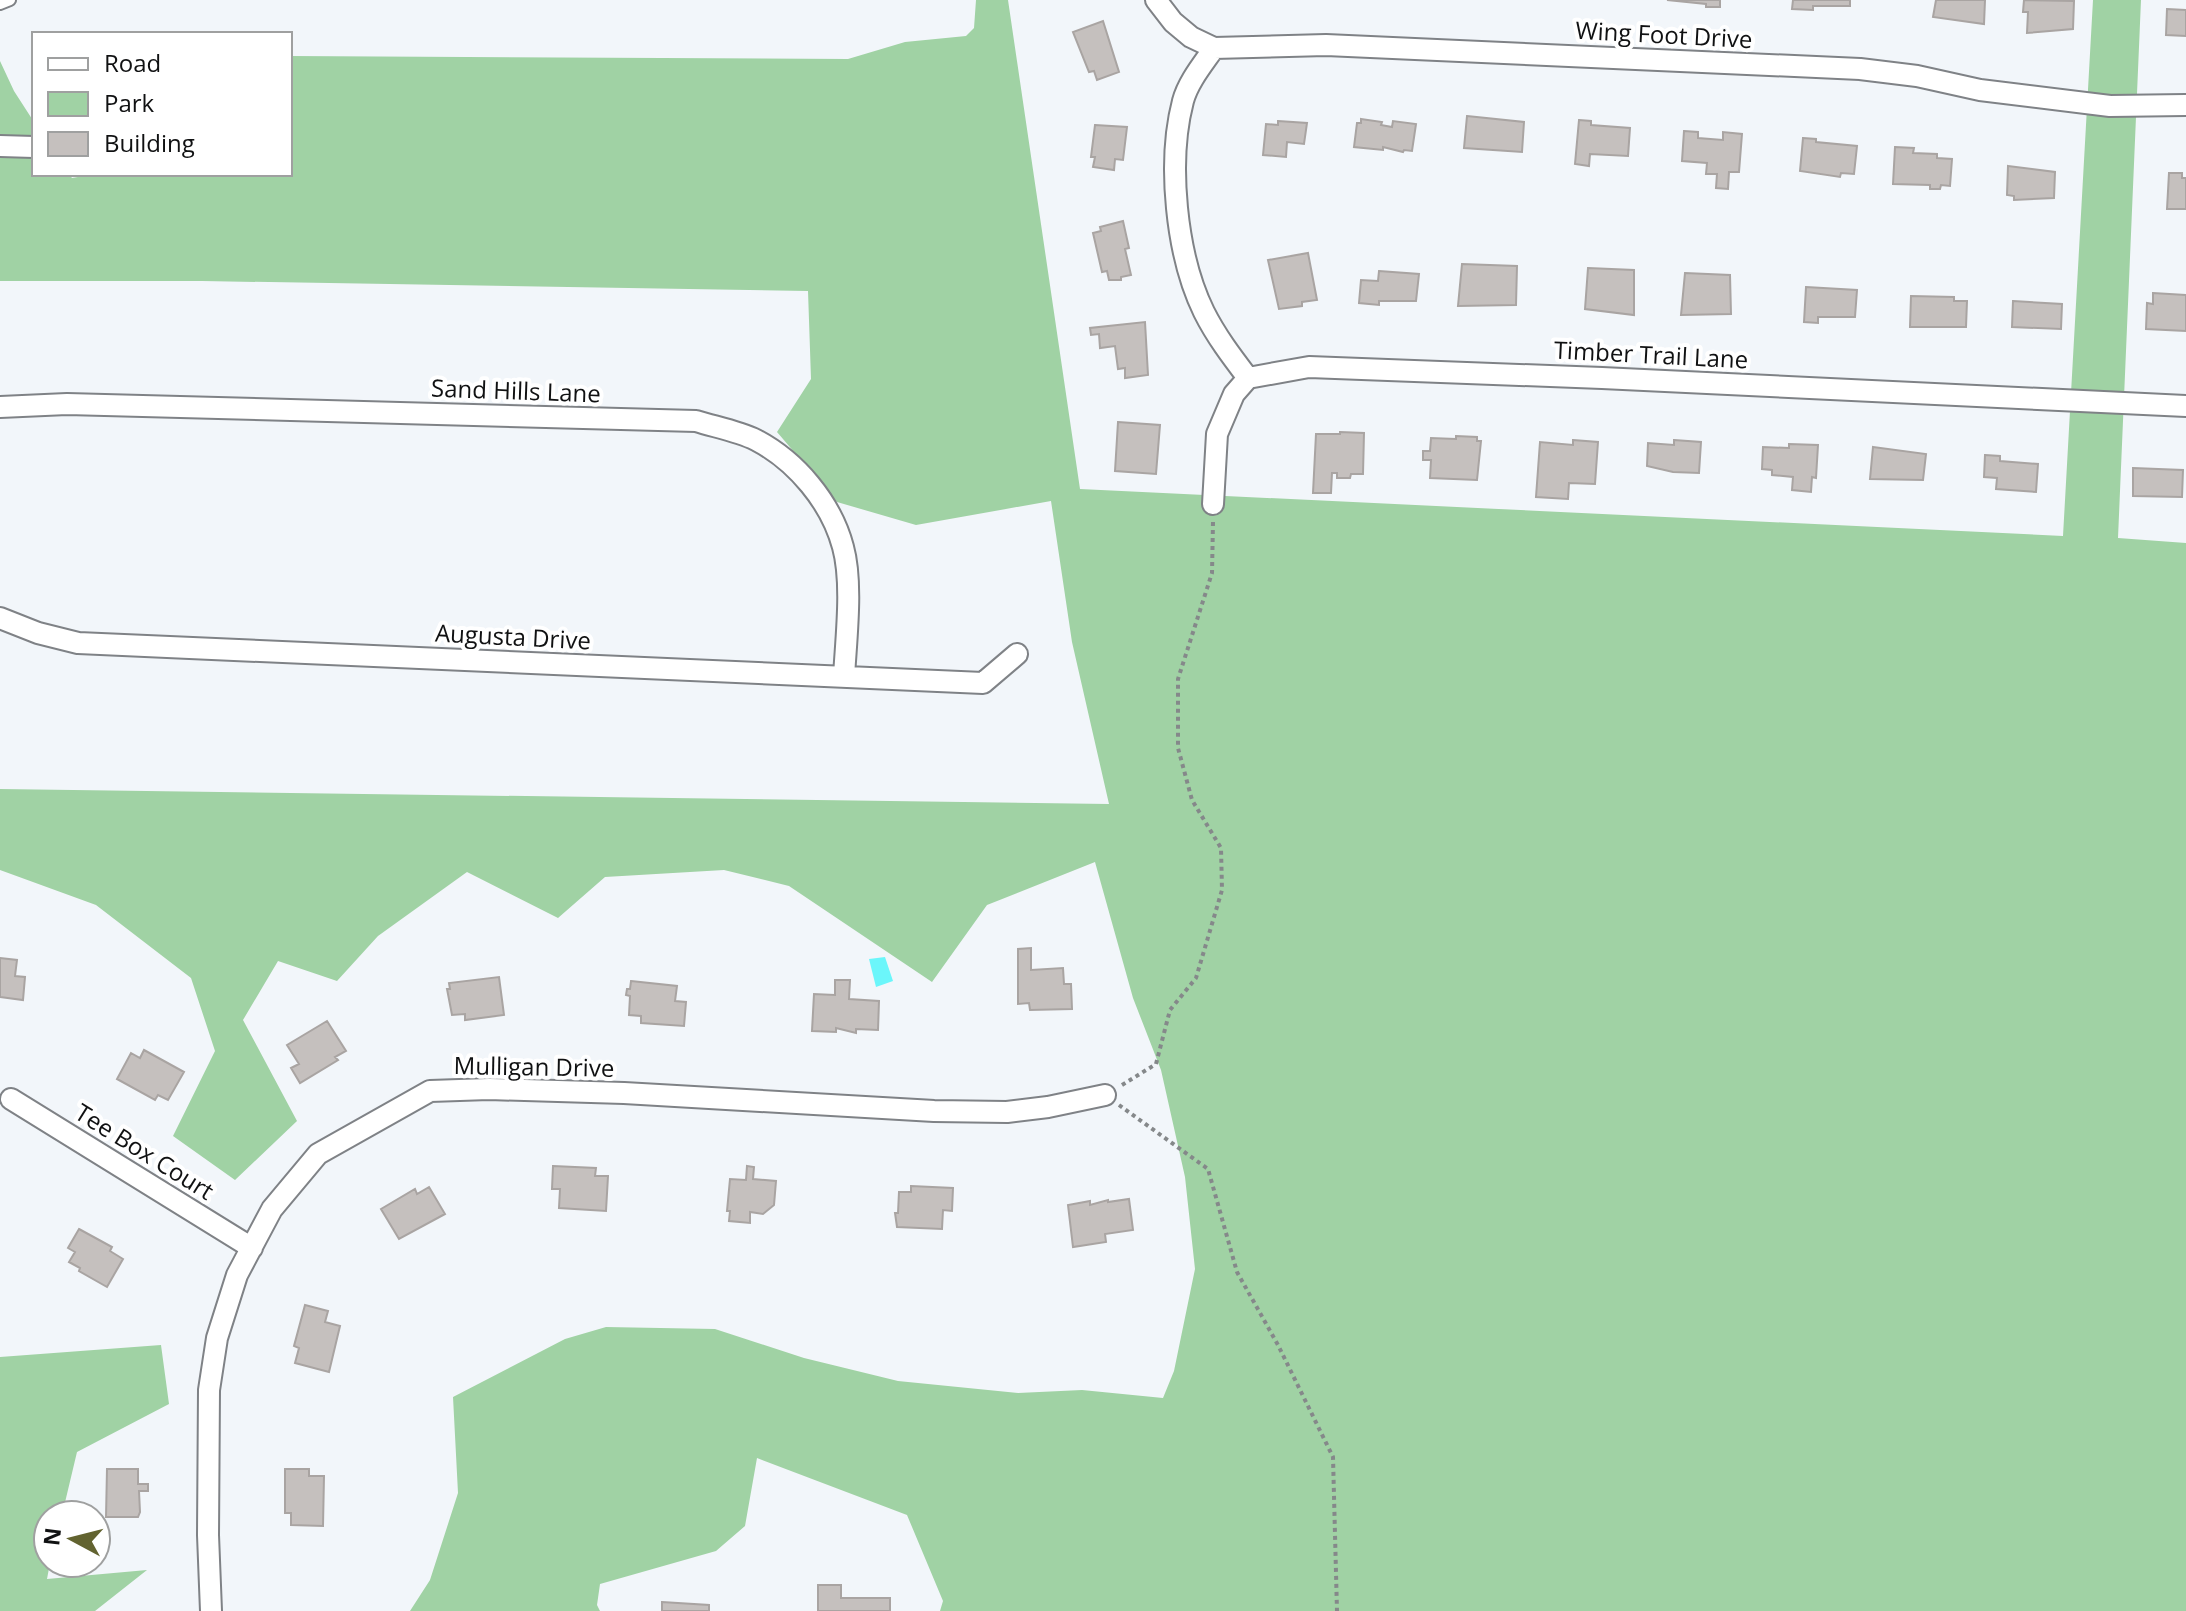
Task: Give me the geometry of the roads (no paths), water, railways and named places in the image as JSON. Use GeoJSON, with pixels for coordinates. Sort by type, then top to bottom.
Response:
{"type":"FeatureCollection","features":[{"type":"Feature","properties":{"kind":"street"},"geometry":{"type":"LineString","coordinates":[[1156,0],[1182,30],[1214,48],[1183,99],[1174,161],[1186,260],[1203,310],[1227,351],[1248,378],[1234,394],[1217,434],[1213,504]]}},
{"type":"Feature","properties":{"kind":"street","name":"Wing Foot Drive"},"geometry":{"type":"LineString","coordinates":[[1214,48],[1326,45],[1860,69],[1917,76],[1980,90],[2110,106],[2186,105]]}},
{"type":"Feature","properties":{"kind":"street"},"geometry":{"type":"LineString","coordinates":[[0,146],[32,147]]}},
{"type":"Feature","properties":{"kind":"street","name":"Timber Trail Lane"},"geometry":{"type":"LineString","coordinates":[[1248,378],[1309,367],[1369,368],[2186,406]]}},
{"type":"Feature","properties":{"kind":"street","name":"Sand Hills Lane"},"geometry":{"type":"LineString","coordinates":[[0,407],[67,404],[696,421],[754,439],[795,465],[825,507],[844,547],[848,595],[844,677]]}},
{"type":"Feature","properties":{"kind":"street","name":"Augusta Drive"},"geometry":{"type":"LineString","coordinates":[[0,618],[38,633],[78,643],[983,683],[1017,654]]}},
{"type":"Feature","properties":{"kind":"street","name":"Mulligan Drive"},"geometry":{"type":"LineString","coordinates":[[211,1611],[209,1390],[217,1338],[237,1275],[272,1209],[318,1154],[430,1091],[489,1089],[609,1093],[934,1111],[1007,1112],[1105,1095]]}},
{"type":"Feature","properties":{"kind":"street","name":"Tee Box Court"},"geometry":{"type":"LineString","coordinates":[[11,1099],[252,1248]]}},
{"type":"Feature","properties":{"kind":"lane"},"geometry":{"type":"LineString","coordinates":[[0,4],[10,0]]}},
{"type":"Feature","properties":{"kind":"water"},"geometry":{"type":"Polygon","coordinates":[[[885,957],[893,981],[876,987],[869,959],[885,957]]]}}]}
